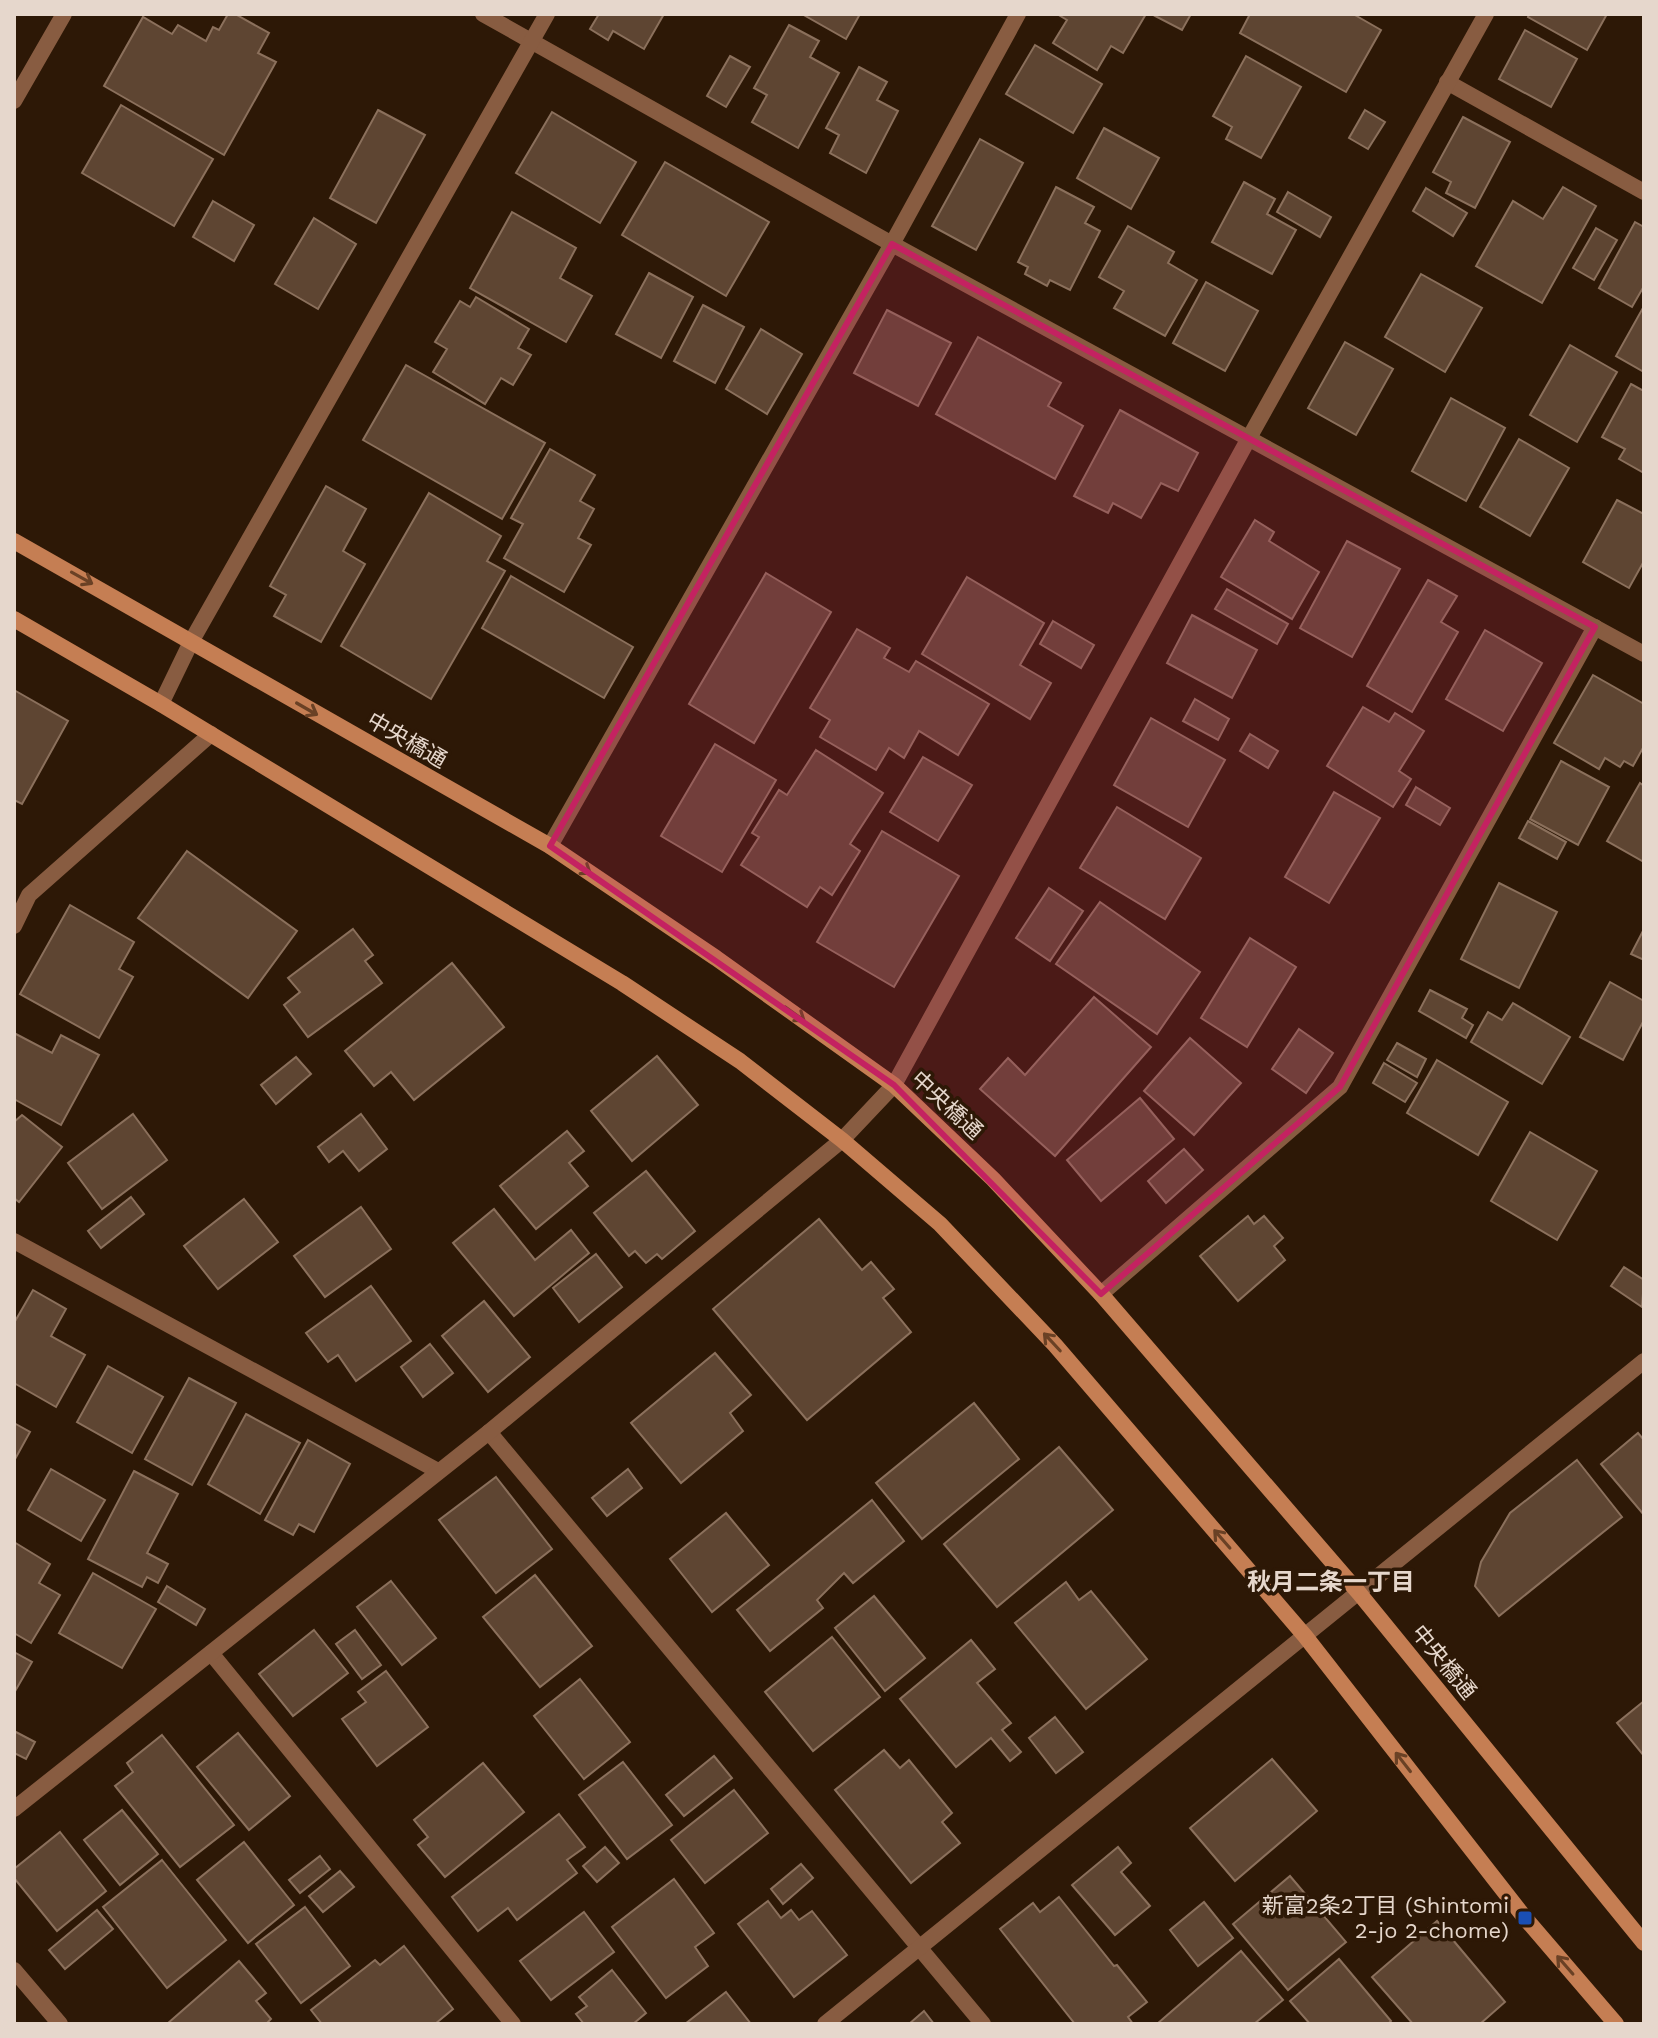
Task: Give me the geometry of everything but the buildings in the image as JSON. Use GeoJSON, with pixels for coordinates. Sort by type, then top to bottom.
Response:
{"type":"FeatureCollection","features":[{"type":"Feature","properties":{"kind":"street"},"geometry":{"type":"LineString","coordinates":[[14,101],[64,14]]}},
{"type":"Feature","properties":{"kind":"street"},"geometry":{"type":"LineString","coordinates":[[483,14],[892,244],[1644,654]]}},
{"type":"Feature","properties":{"kind":"street"},"geometry":{"type":"LineString","coordinates":[[161,704],[191,642],[547,14]]}},
{"type":"Feature","properties":{"kind":"street"},"geometry":{"type":"LineString","coordinates":[[550,846],[892,244],[1018,14]]}},
{"type":"Feature","properties":{"kind":"street"},"geometry":{"type":"LineString","coordinates":[[14,1809],[489,1432],[842,1140],[894,1085],[1486,14]]}},
{"type":"Feature","properties":{"kind":"street"},"geometry":{"type":"LineString","coordinates":[[1447,82],[1644,192]]}},
{"type":"Feature","properties":{"kind":"street","name":"中央橋通"},"geometry":{"type":"LineString","coordinates":[[14,541],[550,846],[716,958],[894,1085],[993,1179],[1101,1294],[1359,1593],[1644,1943]]}},
{"type":"Feature","properties":{"kind":"street"},"geometry":{"type":"LineString","coordinates":[[14,619],[161,704],[622,983],[740,1061],[842,1140],[940,1224],[1055,1345],[1305,1636],[1525,1918],[1616,2024]]}},
{"type":"Feature","properties":{"kind":"street"},"geometry":{"type":"LineString","coordinates":[[1101,1294],[1340,1087],[1595,627]]}},
{"type":"Feature","properties":{"kind":"street"},"geometry":{"type":"LineString","coordinates":[[14,926],[29,895],[211,734]]}},
{"type":"Feature","properties":{"kind":"street"},"geometry":{"type":"LineString","coordinates":[[14,1241],[438,1471]]}},
{"type":"Feature","properties":{"kind":"street"},"geometry":{"type":"LineString","coordinates":[[825,2024],[1644,1361]]}},
{"type":"Feature","properties":{"kind":"street"},"geometry":{"type":"LineString","coordinates":[[489,1432],[983,2024]]}},
{"type":"Feature","properties":{"kind":"street"},"geometry":{"type":"LineString","coordinates":[[211,1653],[513,2024]]}},
{"type":"Feature","properties":{"kind":"street"},"geometry":{"type":"LineString","coordinates":[[14,1970],[60,2024]]}},
{"type":"Feature","properties":{"kind":"highlighted area"},"geometry":{"type":"Polygon","coordinates":[[[892,244],[1595,627],[1340,1087],[1101,1294],[894,1085],[550,846],[892,244]]]}},
{"type":"Feature","properties":{"kind":"place","name":"新富2条2丁目 (Shintomi 2-jo 2-chome)"},"geometry":{"type":"Point","coordinates":[1525,1918]}},
{"type":"Feature","properties":{"kind":"district","name":"秋月二条一丁目"},"geometry":{"type":"Point","coordinates":[1331,1582]}}]}
